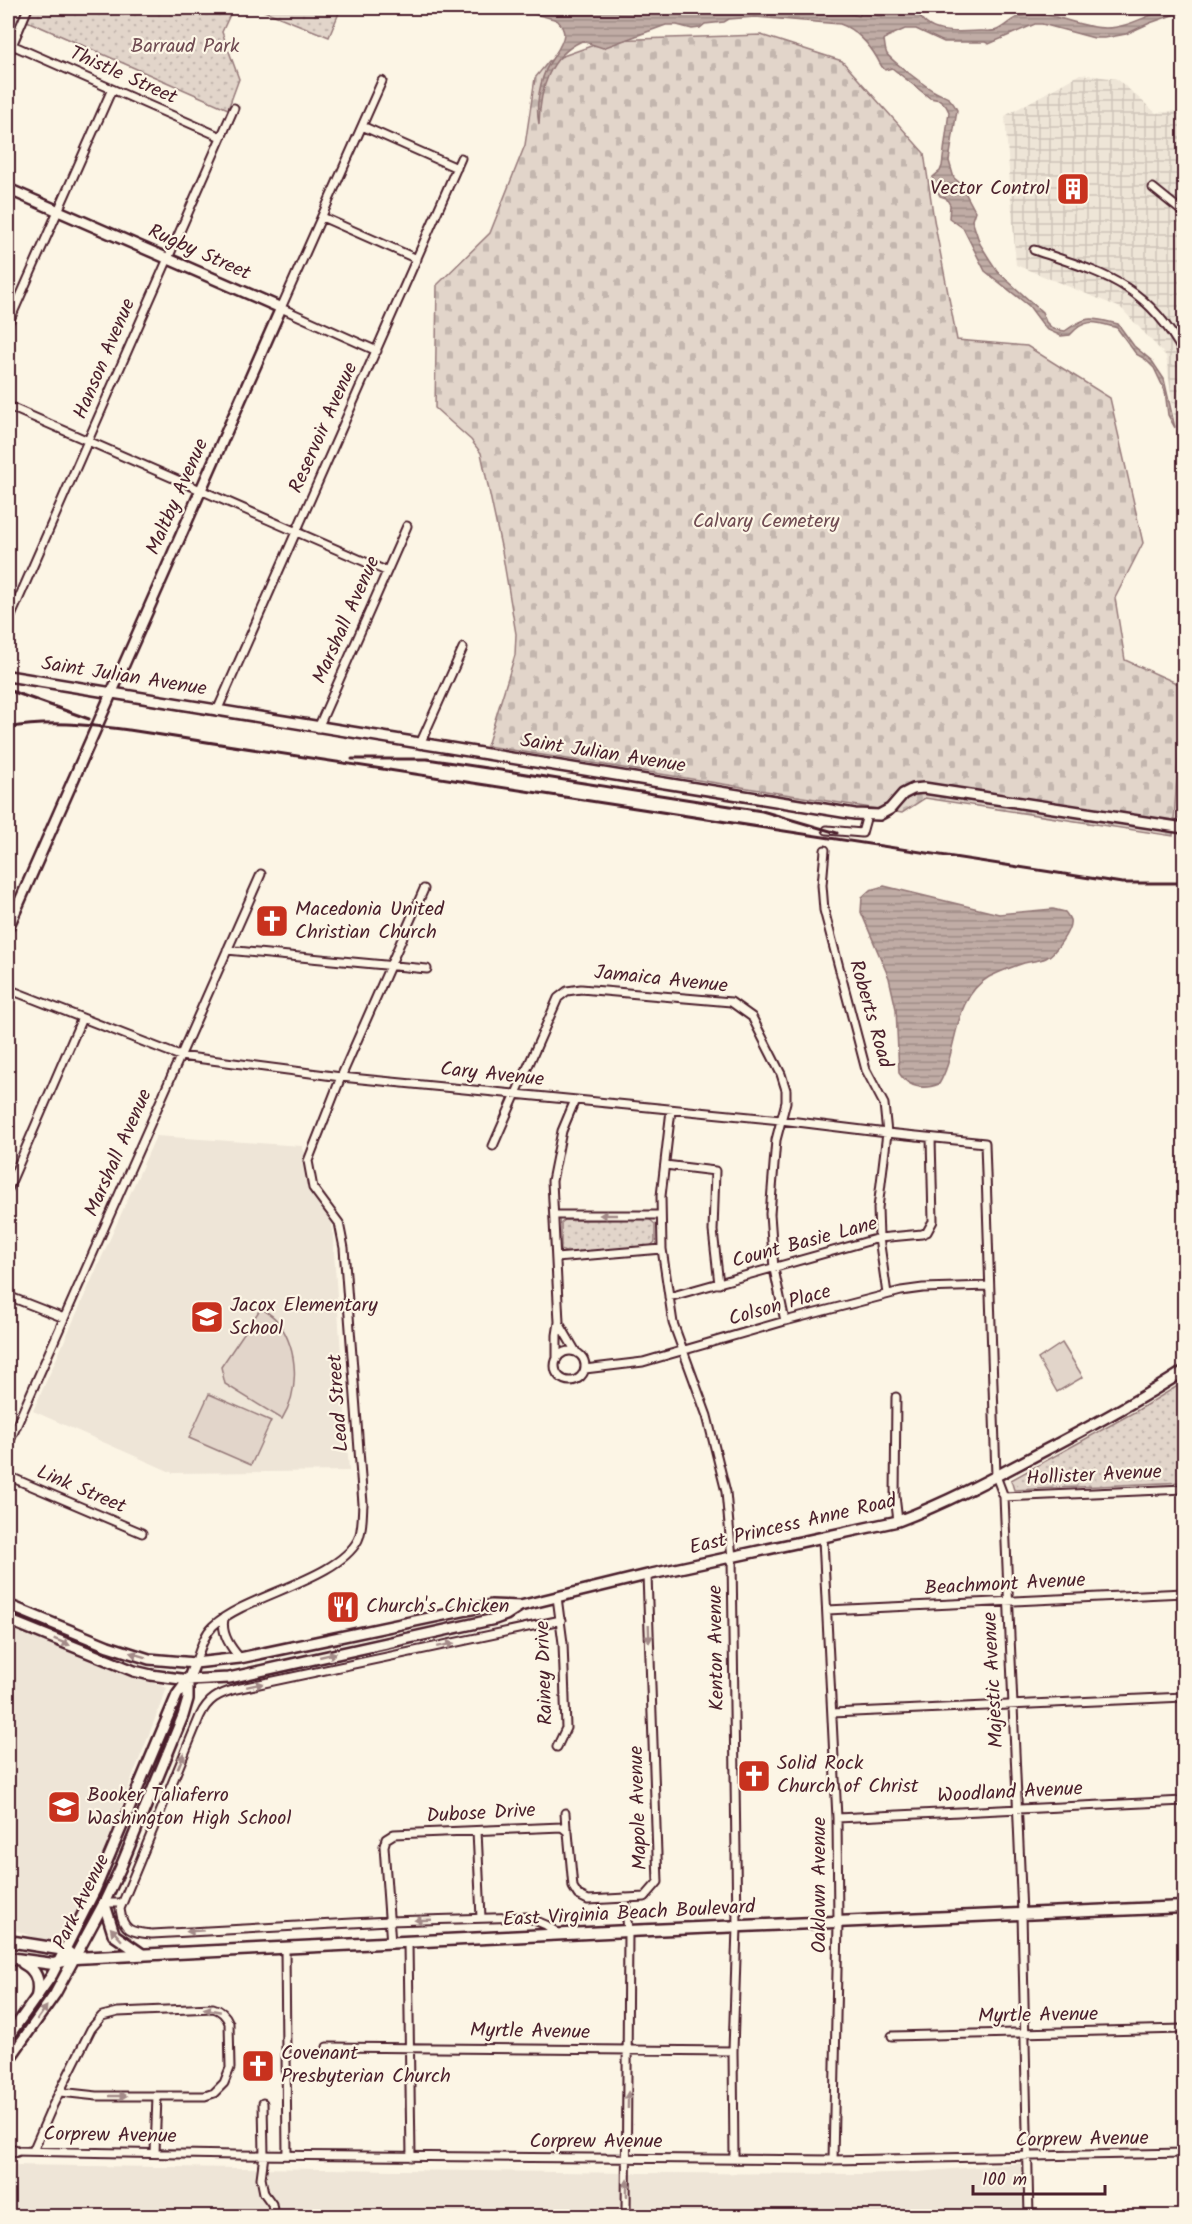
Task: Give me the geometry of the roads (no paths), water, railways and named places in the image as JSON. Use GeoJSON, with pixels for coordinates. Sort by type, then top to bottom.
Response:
{"type":"FeatureCollection","features":[{"type":"Feature","properties":{"kind":"main road","name":"Rugby Street"},"geometry":{"type":"LineString","coordinates":[[8,189],[281,308]]}},
{"type":"Feature","properties":{"kind":"main road","name":"Maltby Avenue"},"geometry":{"type":"LineString","coordinates":[[8,928],[281,308]]}},
{"type":"Feature","properties":{"kind":"main road","name":"Saint Julian Avenue"},"geometry":{"type":"LineString","coordinates":[[8,676],[867,816]]}},
{"type":"Feature","properties":{"kind":"main road"},"geometry":{"type":"LineString","coordinates":[[867,816],[879,816],[885,813],[903,794],[913,789],[924,788],[1185,828]]}},
{"type":"Feature","properties":{"kind":"main road","name":"East Princess Anne Road"},"geometry":{"type":"LineString","coordinates":[[8,1605],[148,1659],[195,1663],[240,1658],[491,1605],[520,1606],[647,1575],[823,1539],[898,1521],[996,1476],[1090,1427],[1185,1371]]}},
{"type":"Feature","properties":{"kind":"main road","name":"East Princess Anne Road"},"geometry":{"type":"LineString","coordinates":[[8,1620],[134,1671],[151,1676],[188,1680],[229,1678],[495,1619],[520,1606]]}},
{"type":"Feature","properties":{"kind":"main road","name":"Park Avenue"},"geometry":{"type":"LineString","coordinates":[[8,2037],[37,1996],[64,1950],[108,1861],[177,1695],[188,1680],[195,1663]]}},
{"type":"Feature","properties":{"kind":"main road","name":"Park Avenue"},"geometry":{"type":"LineString","coordinates":[[8,2061],[55,1994],[104,1903],[183,1716],[187,1704],[188,1680]]}},
{"type":"Feature","properties":{"kind":"main road"},"geometry":{"type":"LineString","coordinates":[[104,1903],[114,1935],[143,1955]]}},
{"type":"Feature","properties":{"kind":"main road","name":"East Virginia Beach Boulevard"},"geometry":{"type":"LineString","coordinates":[[11,1959],[57,1964],[75,1958],[1185,1907]]}},
{"type":"Feature","properties":{"kind":"main road"},"geometry":{"type":"LineString","coordinates":[[8,1941],[64,1950],[75,1958]]}},
{"type":"Feature","properties":{"kind":"main road"},"geometry":{"type":"LineString","coordinates":[[11,1959],[27,1965],[36,1975],[37,1996]]}},
{"type":"Feature","properties":{"kind":"street"},"geometry":{"type":"LineString","coordinates":[[8,55],[28,8]]}},
{"type":"Feature","properties":{"kind":"street"},"geometry":{"type":"LineString","coordinates":[[8,32],[16,35]]}},
{"type":"Feature","properties":{"kind":"street","name":"Thistle Street"},"geometry":{"type":"LineString","coordinates":[[12,45],[222,137]]}},
{"type":"Feature","properties":{"kind":"street","name":"Maltby Avenue"},"geometry":{"type":"LineString","coordinates":[[281,308],[382,81]]}},
{"type":"Feature","properties":{"kind":"street"},"geometry":{"type":"LineString","coordinates":[[8,324],[112,89]]}},
{"type":"Feature","properties":{"kind":"street","name":"Hanson Avenue"},"geometry":{"type":"LineString","coordinates":[[8,623],[234,108]]}},
{"type":"Feature","properties":{"kind":"street"},"geometry":{"type":"LineString","coordinates":[[362,126],[457,168]]}},
{"type":"Feature","properties":{"kind":"street","name":"Reservoir Avenue"},"geometry":{"type":"LineString","coordinates":[[217,711],[461,158]]}},
{"type":"Feature","properties":{"kind":"street"},"geometry":{"type":"LineString","coordinates":[[1153,188],[1185,213]]}},
{"type":"Feature","properties":{"kind":"street"},"geometry":{"type":"LineString","coordinates":[[322,217],[417,259]]}},
{"type":"Feature","properties":{"kind":"street"},"geometry":{"type":"LineString","coordinates":[[1034,250],[1101,273],[1136,294],[1162,318],[1185,354]]}},
{"type":"Feature","properties":{"kind":"street","name":"Rugby Street"},"geometry":{"type":"LineString","coordinates":[[281,308],[376,351]]}},
{"type":"Feature","properties":{"kind":"street"},"geometry":{"type":"LineString","coordinates":[[8,406],[386,572]]}},
{"type":"Feature","properties":{"kind":"street","name":"Marshall Avenue"},"geometry":{"type":"LineString","coordinates":[[318,728],[407,526]]}},
{"type":"Feature","properties":{"kind":"street"},"geometry":{"type":"LineString","coordinates":[[420,744],[463,648]]}},
{"type":"Feature","properties":{"kind":"street"},"geometry":{"type":"LineString","coordinates":[[826,830],[862,833],[867,816]]}},
{"type":"Feature","properties":{"kind":"street","name":"Roberts Road"},"geometry":{"type":"LineString","coordinates":[[825,850],[822,885],[824,910],[866,1070],[884,1104],[887,1133],[879,1209],[879,1238],[887,1294]]}},
{"type":"Feature","properties":{"kind":"street","name":"Marshall Avenue"},"geometry":{"type":"LineString","coordinates":[[8,1445],[261,874]]}},
{"type":"Feature","properties":{"kind":"street","name":"Lead Street"},"geometry":{"type":"LineString","coordinates":[[195,1663],[207,1635],[224,1618],[341,1559],[359,1538],[363,1504],[344,1248],[339,1223],[313,1188],[308,1161],[341,1077],[423,889]]}},
{"type":"Feature","properties":{"kind":"street"},"geometry":{"type":"LineString","coordinates":[[227,950],[427,969]]}},
{"type":"Feature","properties":{"kind":"street","name":"Cary Avenue"},"geometry":{"type":"LineString","coordinates":[[8,989],[180,1056],[341,1077],[781,1120],[985,1143]]}},
{"type":"Feature","properties":{"kind":"street","name":"Jamaica Avenue"},"geometry":{"type":"LineString","coordinates":[[493,1146],[558,998],[567,991],[581,989],[731,1002],[752,1017],[782,1074],[786,1090],[786,1102],[776,1140],[770,1214],[774,1269],[785,1321]]}},
{"type":"Feature","properties":{"kind":"street"},"geometry":{"type":"LineString","coordinates":[[8,1189],[82,1018]]}},
{"type":"Feature","properties":{"kind":"street"},"geometry":{"type":"LineString","coordinates":[[559,1322],[576,1352],[582,1357],[585,1369],[578,1379],[565,1380],[556,1371],[559,1322],[552,1181],[562,1131],[575,1100]]}},
{"type":"Feature","properties":{"kind":"street","name":"Kenton Avenue"},"geometry":{"type":"LineString","coordinates":[[671,1110],[665,1165],[662,1249],[673,1323],[707,1416],[726,1492],[732,1558],[737,1927],[733,2051],[734,2159]]}},
{"type":"Feature","properties":{"kind":"street","name":"Count Basie Lane"},"geometry":{"type":"LineString","coordinates":[[669,1297],[879,1238],[922,1234],[931,1227],[933,1221],[931,1138]]}},
{"type":"Feature","properties":{"kind":"street","name":"Majestic Avenue"},"geometry":{"type":"LineString","coordinates":[[985,1143],[996,1476],[1004,1497],[1022,1914],[1029,2217]]}},
{"type":"Feature","properties":{"kind":"street"},"geometry":{"type":"LineString","coordinates":[[665,1165],[714,1171],[713,1231],[719,1284]]}},
{"type":"Feature","properties":{"kind":"street"},"geometry":{"type":"LineString","coordinates":[[554,1215],[662,1215]]}},
{"type":"Feature","properties":{"kind":"street"},"geometry":{"type":"LineString","coordinates":[[556,1258],[662,1249]]}},
{"type":"Feature","properties":{"kind":"street","name":"Colson Place"},"geometry":{"type":"LineString","coordinates":[[585,1369],[643,1362],[887,1294],[923,1288],[989,1286]]}},
{"type":"Feature","properties":{"kind":"street"},"geometry":{"type":"LineString","coordinates":[[8,1296],[64,1318]]}},
{"type":"Feature","properties":{"kind":"street"},"geometry":{"type":"LineString","coordinates":[[557,1359],[567,1352],[576,1352]]}},
{"type":"Feature","properties":{"kind":"street"},"geometry":{"type":"LineString","coordinates":[[896,1397],[895,1496],[898,1521]]}},
{"type":"Feature","properties":{"kind":"street","name":"Link Street"},"geometry":{"type":"LineString","coordinates":[[8,1476],[142,1533]]}},
{"type":"Feature","properties":{"kind":"street","name":"Hollister Avenue"},"geometry":{"type":"LineString","coordinates":[[1004,1497],[1185,1489]]}},
{"type":"Feature","properties":{"kind":"street","name":"Oaklawn Avenue"},"geometry":{"type":"LineString","coordinates":[[823,1539],[837,1818],[838,1923],[833,2160]]}},
{"type":"Feature","properties":{"kind":"street","name":"Mapole Avenue"},"geometry":{"type":"LineString","coordinates":[[627,2217],[629,2050],[628,1931],[625,1898],[645,1897],[658,1882],[647,1575]]}},
{"type":"Feature","properties":{"kind":"street","name":"Beachmont Avenue"},"geometry":{"type":"LineString","coordinates":[[827,1610],[1185,1593]]}},
{"type":"Feature","properties":{"kind":"street","name":"Rainey Drive"},"geometry":{"type":"LineString","coordinates":[[557,1597],[561,1620],[566,1728],[557,1747]]}},
{"type":"Feature","properties":{"kind":"street"},"geometry":{"type":"LineString","coordinates":[[224,1618],[228,1643],[240,1658]]}},
{"type":"Feature","properties":{"kind":"street"},"geometry":{"type":"LineString","coordinates":[[560,1935],[546,1925],[527,1917],[389,1921],[152,1934],[132,1932],[121,1918],[122,1903],[200,1716],[205,1705],[212,1698],[220,1693],[236,1689],[561,1620]]}},
{"type":"Feature","properties":{"kind":"street"},"geometry":{"type":"LineString","coordinates":[[832,1713],[1185,1697]]}},
{"type":"Feature","properties":{"kind":"street","name":"Woodland Avenue"},"geometry":{"type":"LineString","coordinates":[[837,1818],[1185,1801]]}},
{"type":"Feature","properties":{"kind":"street"},"geometry":{"type":"LineString","coordinates":[[565,1813],[573,1887],[578,1895],[588,1900],[625,1898]]}},
{"type":"Feature","properties":{"kind":"street","name":"Dubose Drive"},"geometry":{"type":"LineString","coordinates":[[391,1944],[384,1846],[386,1839],[394,1834],[566,1828]]}},
{"type":"Feature","properties":{"kind":"street"},"geometry":{"type":"LineString","coordinates":[[477,1831],[481,1918]]}},
{"type":"Feature","properties":{"kind":"street"},"geometry":{"type":"LineString","coordinates":[[104,1903],[122,1903]]}},
{"type":"Feature","properties":{"kind":"street"},"geometry":{"type":"LineString","coordinates":[[408,1943],[411,2157]]}},
{"type":"Feature","properties":{"kind":"street"},"geometry":{"type":"LineString","coordinates":[[285,1949],[286,2155]]}},
{"type":"Feature","properties":{"kind":"street"},"geometry":{"type":"LineString","coordinates":[[33,2151],[41,2128],[91,2029],[102,2016],[118,2012],[213,2008],[223,2013],[228,2023],[230,2068],[224,2083],[214,2092],[204,2096],[97,2096],[60,2092]]}},
{"type":"Feature","properties":{"kind":"street","name":"Myrtle Avenue"},"geometry":{"type":"LineString","coordinates":[[892,2036],[1185,2030]]}},
{"type":"Feature","properties":{"kind":"street","name":"Myrtle Avenue"},"geometry":{"type":"LineString","coordinates":[[327,2047],[733,2051]]}},
{"type":"Feature","properties":{"kind":"street"},"geometry":{"type":"LineString","coordinates":[[155,2153],[157,2096]]}},
{"type":"Feature","properties":{"kind":"street"},"geometry":{"type":"LineString","coordinates":[[263,2103],[262,2185],[272,2204],[274,2217]]}},
{"type":"Feature","properties":{"kind":"street","name":"Corprew Avenue"},"geometry":{"type":"LineString","coordinates":[[10,2150],[411,2157],[833,2160],[1185,2153]]}},
{"type":"Feature","properties":{"kind":"railway"},"geometry":{"type":"LineString","coordinates":[[8,690],[89,719]]}},
{"type":"Feature","properties":{"kind":"railway"},"geometry":{"type":"LineString","coordinates":[[8,728],[53,724],[129,730],[1122,883],[1184,883]]}},
{"type":"Feature","properties":{"kind":"railway"},"geometry":{"type":"LineString","coordinates":[[352,759],[427,759],[520,773],[762,811],[837,833]]}},
{"type":"Feature","properties":{"kind":"place","name":"Vector Control"},"geometry":{"type":"Point","coordinates":[1073,189]}},
{"type":"Feature","properties":{"kind":"place","name":"Macedonia United Christian Church"},"geometry":{"type":"Point","coordinates":[272,921]}},
{"type":"Feature","properties":{"kind":"place","name":"Jacox Elementary School"},"geometry":{"type":"Point","coordinates":[207,1317]}},
{"type":"Feature","properties":{"kind":"place","name":"Church's Chicken"},"geometry":{"type":"Point","coordinates":[343,1607]}},
{"type":"Feature","properties":{"kind":"place","name":"Solid Rock Church of Christ"},"geometry":{"type":"Point","coordinates":[754,1776]}},
{"type":"Feature","properties":{"kind":"place","name":"Booker Taliaferro Washington High School"},"geometry":{"type":"Point","coordinates":[64,1807]}},
{"type":"Feature","properties":{"kind":"place","name":"Covenant Presbyterian Church"},"geometry":{"type":"Point","coordinates":[258,2066]}},
{"type":"Feature","properties":{"kind":"park label","name":"Barraud Park"},"geometry":{"type":"Point","coordinates":[185,47]}},
{"type":"Feature","properties":{"kind":"park label","name":"Calvary Cemetery"},"geometry":{"type":"Point","coordinates":[766,522]}}]}
